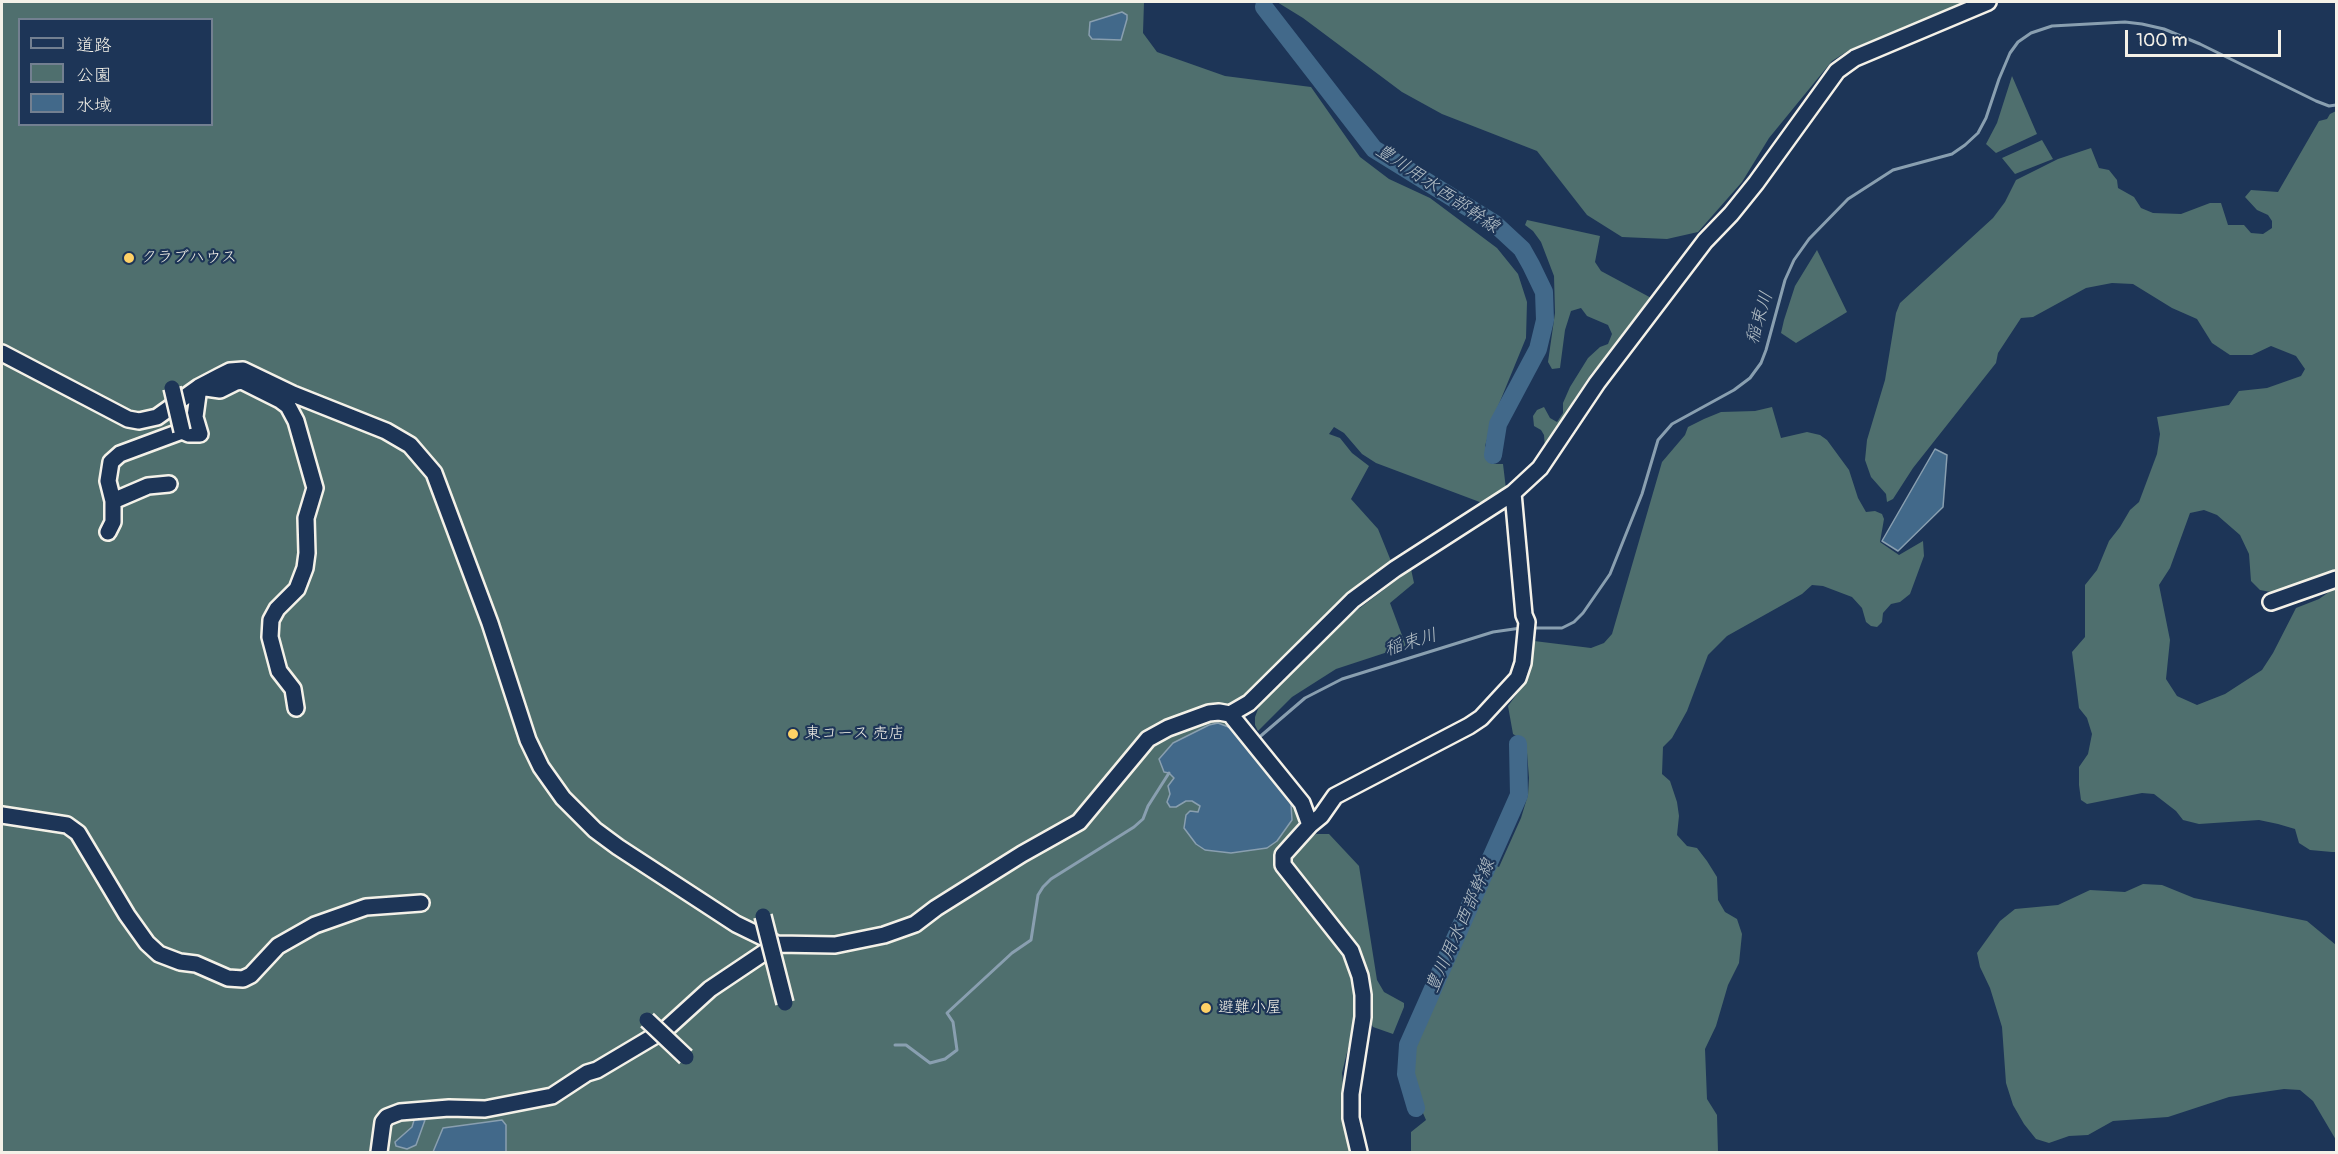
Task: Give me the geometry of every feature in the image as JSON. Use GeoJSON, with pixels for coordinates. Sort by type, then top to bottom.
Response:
{"type":"FeatureCollection","features":[{"type":"Feature","properties":{"kind":"street"},"geometry":{"type":"LineString","coordinates":[[2,353],[128,419],[139,421],[157,417],[198,387],[230,371],[243,370],[293,394],[386,431],[400,439],[418,453],[434,473],[490,623],[528,740],[541,766],[563,798],[587,823],[618,847],[736,924],[777,944],[835,945],[884,935],[909,927],[1022,854],[1079,822],[1148,739],[1168,728],[1209,713],[1230,714],[1249,703],[1353,600],[1395,569],[1513,493],[1540,468],[1597,383],[1705,241],[1756,183],[1837,71],[1855,58],[1988,2]]}},
{"type":"Feature","properties":{"kind":"street"},"geometry":{"type":"LineString","coordinates":[[198,387],[220,390],[242,381],[280,400],[288,406],[296,421],[315,488],[306,518],[305,568],[297,589],[271,620],[270,637],[279,671],[293,689],[296,708]]}},
{"type":"Feature","properties":{"kind":"street"},"geometry":{"type":"LineString","coordinates":[[108,532],[113,522],[108,474],[111,462],[155,440],[182,431],[189,434],[200,434],[195,417],[198,387]]}},
{"type":"Feature","properties":{"kind":"street"},"geometry":{"type":"LineString","coordinates":[[172,388],[182,431]]}},
{"type":"Feature","properties":{"kind":"street"},"geometry":{"type":"LineString","coordinates":[[112,501],[148,486],[169,484]]}},
{"type":"Feature","properties":{"kind":"street"},"geometry":{"type":"LineString","coordinates":[[1359,1152],[1351,1118],[1351,1094],[1363,1017],[1360,976],[1351,951],[1282,861],[1287,849],[1322,816],[1335,796],[1481,718],[1518,678],[1523,663],[1527,629],[1513,493]]}},
{"type":"Feature","properties":{"kind":"street"},"geometry":{"type":"LineString","coordinates":[[2271,603],[2337,579]]}},
{"type":"Feature","properties":{"kind":"street"},"geometry":{"type":"LineString","coordinates":[[1230,714],[1302,803],[1310,825]]}},
{"type":"Feature","properties":{"kind":"street"},"geometry":{"type":"LineString","coordinates":[[2,815],[67,825],[78,833],[127,915],[147,943],[159,954],[180,962],[196,964],[228,978],[243,979],[251,975],[278,946],[315,925],[366,907],[421,903]]}},
{"type":"Feature","properties":{"kind":"street"},"geometry":{"type":"LineString","coordinates":[[763,916],[785,1003]]}},
{"type":"Feature","properties":{"kind":"street"},"geometry":{"type":"LineString","coordinates":[[379,1152],[383,1122],[387,1117],[400,1112],[449,1108],[484,1110],[552,1096],[587,1073],[597,1070],[666,1029],[710,989],[777,944]]}},
{"type":"Feature","properties":{"kind":"street"},"geometry":{"type":"LineString","coordinates":[[647,1020],[686,1057]]}},
{"type":"Feature","properties":{"kind":"green space"},"geometry":{"type":"Polygon","coordinates":[[[2,2],[1144,2],[1143,33],[1157,52],[1225,76],[1311,87],[1360,157],[1389,179],[1430,198],[1497,248],[1518,274],[1527,302],[1526,338],[1494,416],[1485,446],[1489,451],[1491,464],[1503,464],[1506,489],[1485,504],[1376,463],[1362,454],[1344,433],[1334,427],[1329,434],[1340,438],[1352,453],[1369,466],[1351,499],[1378,529],[1393,566],[1264,687],[1229,708],[1304,814],[1274,860],[1344,954],[1354,980],[1356,1001],[1352,1032],[1342,1073],[1348,1142],[1351,1152],[2,1152],[2,2]]]}},
{"type":"Feature","properties":{"kind":"green space"},"geometry":{"type":"Polygon","coordinates":[[[1277,2],[1968,2],[1851,49],[1832,61],[1769,138],[1742,182],[1698,232],[1667,239],[1622,237],[1587,215],[1537,151],[1442,114],[1402,92],[1303,18],[1277,2]]]}},
{"type":"Feature","properties":{"kind":"green space"},"geometry":{"type":"Polygon","coordinates":[[[2012,76],[2037,134],[1996,153],[1986,144],[1997,123],[2012,76]]]}},
{"type":"Feature","properties":{"kind":"green space"},"geometry":{"type":"Polygon","coordinates":[[[2336,111],[2336,573],[2276,593],[2260,590],[2251,581],[2249,554],[2240,535],[2217,515],[2204,510],[2190,513],[2170,568],[2159,585],[2170,640],[2166,679],[2177,696],[2197,705],[2225,694],[2262,670],[2296,608],[2319,599],[2336,587],[2336,852],[2332,852],[2310,850],[2299,843],[2295,829],[2278,824],[2259,820],[2199,824],[2183,820],[2176,811],[2154,794],[2142,793],[2087,804],[2081,800],[2079,785],[2079,767],[2088,754],[2092,734],[2087,718],[2079,708],[2072,652],[2085,637],[2085,585],[2097,570],[2109,541],[2130,510],[2139,502],[2157,454],[2160,434],[2157,417],[2229,405],[2239,391],[2267,388],[2301,376],[2305,369],[2296,356],[2271,346],[2252,355],[2230,355],[2212,343],[2197,319],[2172,308],[2133,284],[2112,283],[2086,288],[2033,317],[2021,318],[1998,353],[1996,363],[1913,468],[1893,499],[1887,502],[1886,494],[1871,477],[1865,460],[1867,440],[1885,380],[1896,313],[1900,303],[1993,218],[2005,202],[2016,180],[2058,159],[2091,148],[2099,168],[2109,170],[2117,180],[2118,188],[2134,197],[2141,208],[2153,213],[2181,214],[2210,203],[2221,203],[2228,225],[2244,225],[2251,233],[2263,234],[2272,228],[2272,221],[2268,215],[2257,210],[2245,197],[2251,190],[2278,192],[2319,121],[2327,119],[2336,111]]]}},
{"type":"Feature","properties":{"kind":"green space"},"geometry":{"type":"Polygon","coordinates":[[[2042,140],[2053,159],[2015,174],[2002,158],[2042,140]]]}},
{"type":"Feature","properties":{"kind":"green space"},"geometry":{"type":"Polygon","coordinates":[[[1527,220],[1600,236],[1595,262],[1601,271],[1655,300],[1622,345],[1612,350],[1591,374],[1573,401],[1569,417],[1545,448],[1544,435],[1534,426],[1533,416],[1537,410],[1544,407],[1550,418],[1557,422],[1563,413],[1563,403],[1570,387],[1588,358],[1600,347],[1608,344],[1612,334],[1608,325],[1587,316],[1581,308],[1571,311],[1565,330],[1560,368],[1552,369],[1548,362],[1555,313],[1554,276],[1541,242],[1525,225],[1527,220]]]}},
{"type":"Feature","properties":{"kind":"green space"},"geometry":{"type":"Polygon","coordinates":[[[1817,250],[1847,312],[1796,343],[1781,333],[1795,286],[1817,250]]]}},
{"type":"Feature","properties":{"kind":"green space"},"geometry":{"type":"Polygon","coordinates":[[[1772,407],[1781,438],[1807,432],[1820,435],[1827,440],[1849,470],[1858,498],[1866,512],[1875,511],[1882,514],[1884,519],[1880,542],[1899,555],[1923,541],[1924,556],[1910,594],[1900,602],[1891,604],[1883,613],[1882,622],[1877,627],[1866,622],[1862,608],[1852,597],[1823,586],[1812,585],[1802,594],[1727,636],[1708,655],[1687,711],[1672,738],[1663,747],[1662,774],[1670,781],[1677,802],[1679,816],[1677,835],[1687,846],[1697,848],[1707,861],[1717,877],[1718,900],[1725,912],[1737,919],[1742,934],[1739,963],[1728,985],[1716,1026],[1705,1049],[1707,1099],[1717,1115],[1718,1152],[1411,1152],[1411,1132],[1426,1120],[1415,1095],[1409,1070],[1413,1039],[1492,864],[1499,867],[1521,818],[1528,795],[1527,753],[1521,739],[1513,734],[1508,706],[1530,672],[1534,641],[1591,648],[1604,643],[1612,634],[1662,462],[1685,435],[1688,427],[1704,419],[1721,412],[1755,411],[1772,407]]]}},
{"type":"Feature","properties":{"kind":"green space"},"geometry":{"type":"Polygon","coordinates":[[[1411,569],[1414,583],[1390,603],[1406,646],[1336,669],[1292,697],[1258,731],[1255,717],[1264,693],[1335,627],[1411,569]]]}},
{"type":"Feature","properties":{"kind":"green space"},"geometry":{"type":"Polygon","coordinates":[[[1316,834],[1329,834],[1359,866],[1377,980],[1384,992],[1404,1003],[1393,1034],[1373,1027],[1370,1021],[1364,974],[1288,863],[1292,852],[1316,834]]]}},
{"type":"Feature","properties":{"kind":"green space"},"geometry":{"type":"Polygon","coordinates":[[[2143,884],[2162,885],[2194,898],[2307,921],[2336,945],[2336,1140],[2313,1101],[2300,1090],[2284,1089],[2229,1097],[2168,1117],[2113,1121],[2088,1135],[2069,1136],[2049,1143],[2036,1139],[2024,1124],[2013,1105],[2006,1083],[2002,1027],[1977,953],[2000,921],[2015,909],[2058,905],[2090,890],[2125,892],[2143,884]]]}},
{"type":"Feature","properties":{"kind":"water"},"geometry":{"type":"Polygon","coordinates":[[[1122,12],[1127,15],[1127,19],[1121,40],[1092,39],[1089,35],[1090,22],[1122,12]]]}},
{"type":"Feature","properties":{"kind":"water"},"geometry":{"type":"Polygon","coordinates":[[[1935,449],[1947,455],[1943,507],[1898,551],[1882,541],[1935,449]]]}},
{"type":"Feature","properties":{"kind":"water"},"geometry":{"type":"Polygon","coordinates":[[[1218,723],[1231,728],[1265,768],[1291,804],[1292,820],[1277,841],[1267,848],[1231,853],[1205,850],[1196,844],[1184,828],[1186,815],[1190,811],[1198,812],[1200,806],[1192,801],[1186,801],[1176,807],[1170,807],[1167,802],[1170,794],[1168,786],[1174,778],[1164,772],[1159,759],[1173,743],[1209,725],[1218,723]]]}},
{"type":"Feature","properties":{"kind":"water"},"geometry":{"type":"Polygon","coordinates":[[[415,1117],[425,1120],[416,1145],[407,1149],[396,1146],[395,1142],[412,1127],[415,1117]]]}},
{"type":"Feature","properties":{"kind":"water"},"geometry":{"type":"Polygon","coordinates":[[[502,1120],[506,1125],[506,1152],[433,1152],[443,1128],[502,1120]]]}},
{"type":"Feature","properties":{"kind":"waterway","name":"豊川用水西部幹線"},"geometry":{"type":"LineString","coordinates":[[1264,7],[1374,149],[1495,224],[1522,249],[1531,265],[1544,292],[1545,320],[1538,349],[1498,424],[1493,455]]}},
{"type":"Feature","properties":{"kind":"waterway","name":"稲束川"},"geometry":{"type":"LineString","coordinates":[[1531,628],[1562,628],[1574,622],[1583,613],[1610,574],[1642,494],[1658,440],[1672,424],[1734,390],[1750,378],[1761,363],[1766,350],[1785,280],[1794,260],[1809,239],[1848,199],[1893,170],[1952,154],[1978,133],[1986,118],[2010,53],[2018,42],[2031,33],[2052,26],[2125,22],[2164,29],[2200,44],[2316,101],[2329,106],[2336,105]]}},
{"type":"Feature","properties":{"kind":"waterway","name":"稲束川"},"geometry":{"type":"LineString","coordinates":[[1256,740],[1305,698],[1342,679],[1493,632],[1521,628]]}},
{"type":"Feature","properties":{"kind":"waterway","name":"豊川用水西部幹線"},"geometry":{"type":"LineString","coordinates":[[1416,1108],[1406,1074],[1408,1045],[1519,795],[1518,744]]}},
{"type":"Feature","properties":{"kind":"waterway"},"geometry":{"type":"LineString","coordinates":[[895,1045],[906,1045],[930,1063],[945,1059],[957,1050],[953,1022],[947,1013],[1012,953],[1031,940],[1038,895],[1043,887],[1051,879],[1143,819],[1148,806],[1169,773]]}},
{"type":"Feature","properties":{"kind":"place","name":"クラブハウス"},"geometry":{"type":"Point","coordinates":[129,258]}},
{"type":"Feature","properties":{"kind":"place","name":"東コース 売店"},"geometry":{"type":"Point","coordinates":[793,734]}},
{"type":"Feature","properties":{"kind":"place","name":"避難小屋"},"geometry":{"type":"Point","coordinates":[1206,1008]}}]}
